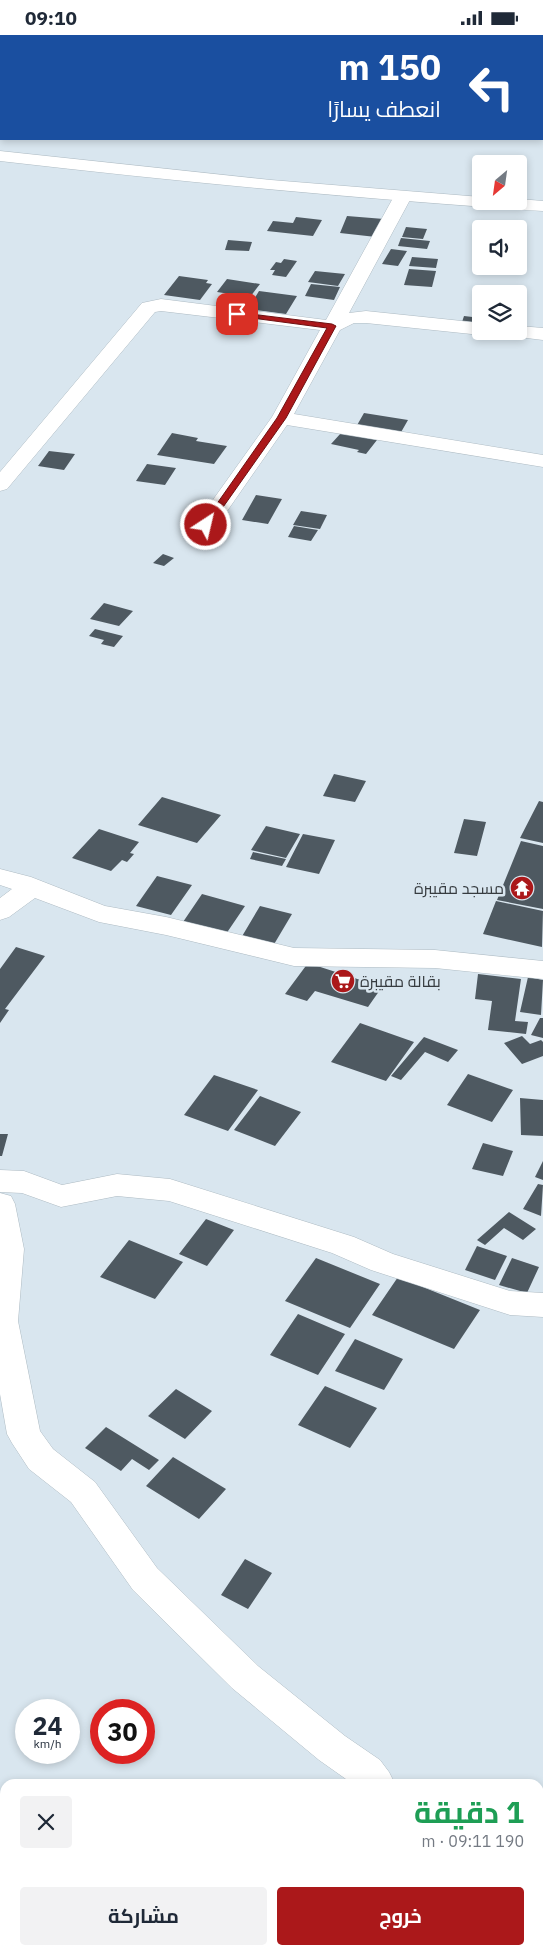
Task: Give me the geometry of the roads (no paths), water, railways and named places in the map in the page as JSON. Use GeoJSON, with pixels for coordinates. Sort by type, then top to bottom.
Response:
{"type":"FeatureCollection","features":[{"type":"Feature","properties":{"kind":"street"},"geometry":{"type":"LineString","coordinates":[[0,156],[144,174],[402,198],[543,207]]}},
{"type":"Feature","properties":{"kind":"street"},"geometry":{"type":"LineString","coordinates":[[206,525],[282,418],[402,198]]}},
{"type":"Feature","properties":{"kind":"street"},"geometry":{"type":"LineString","coordinates":[[0,485],[149,307],[161,305],[332,326],[351,318],[366,317],[472,328]]}},
{"type":"Feature","properties":{"kind":"street"},"geometry":{"type":"LineString","coordinates":[[527,333],[543,334]]}},
{"type":"Feature","properties":{"kind":"street"},"geometry":{"type":"LineString","coordinates":[[282,418],[543,461]]}},
{"type":"Feature","properties":{"kind":"street"},"geometry":{"type":"LineString","coordinates":[[0,877],[32,887],[99,913],[166,926],[294,957],[435,959],[543,970]]}},
{"type":"Feature","properties":{"kind":"street"},"geometry":{"type":"LineString","coordinates":[[0,911],[32,887]]}},
{"type":"Feature","properties":{"kind":"street"},"geometry":{"type":"LineString","coordinates":[[0,1181],[24,1182],[61,1196],[117,1185],[170,1190],[342,1245],[382,1262],[510,1303],[543,1305]]}},
{"type":"Feature","properties":{"kind":"street"},"geometry":{"type":"LineString","coordinates":[[0,1204],[9,1249],[2,1321],[24,1434],[40,1459],[83,1492],[145,1579],[238,1670],[332,1748],[367,1771],[373,1779]]}},
{"type":"Feature","properties":{"kind":"place","name":"مسجد مقيبرة"},"geometry":{"type":"Point","coordinates":[522,888]}},
{"type":"Feature","properties":{"kind":"place","name":"بقالة مقيبرة"},"geometry":{"type":"Point","coordinates":[343,981]}}]}
